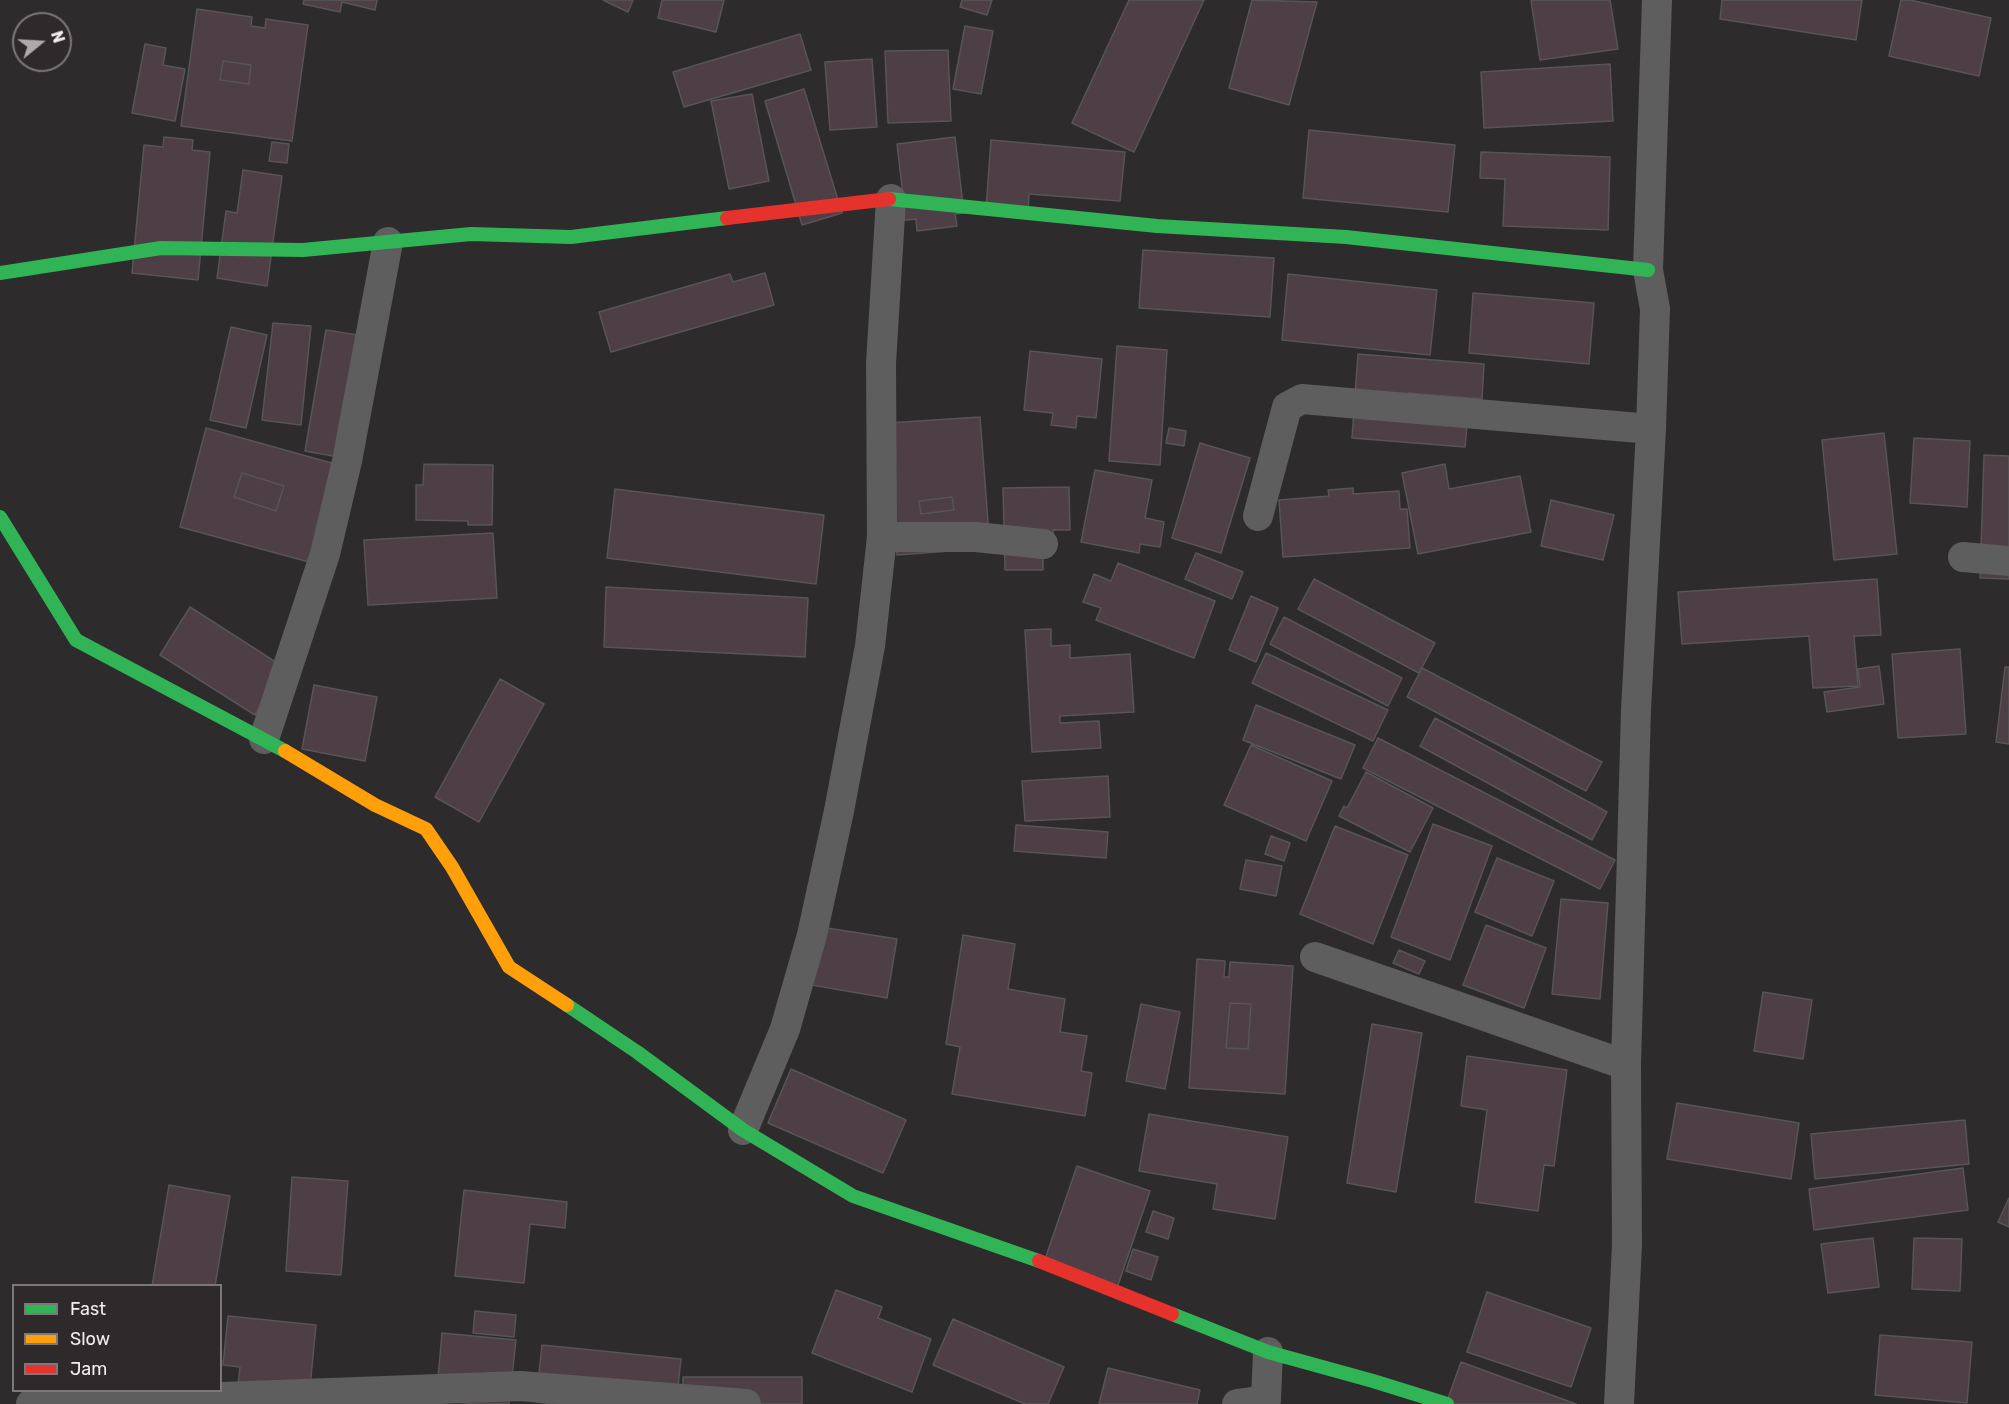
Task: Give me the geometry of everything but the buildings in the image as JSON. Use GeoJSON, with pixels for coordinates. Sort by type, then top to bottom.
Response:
{"type":"FeatureCollection","features":[{"type":"Feature","properties":{"kind":"street"},"geometry":{"type":"LineString","coordinates":[[1619,1404],[1627,1245],[1626,1065],[1636,710],[1655,309],[1648,270],[1657,0]]}},
{"type":"Feature","properties":{"kind":"street"},"geometry":{"type":"LineString","coordinates":[[0,273],[161,248],[303,250],[471,234],[571,237],[891,199],[1157,226],[1346,237],[1648,270]]}},
{"type":"Feature","properties":{"kind":"street"},"geometry":{"type":"LineString","coordinates":[[743,1130],[785,1029],[812,935],[870,646],[882,537],[881,363],[891,199]]}},
{"type":"Feature","properties":{"kind":"street"},"geometry":{"type":"LineString","coordinates":[[264,739],[325,554],[347,462],[388,242]]}},
{"type":"Feature","properties":{"kind":"street"},"geometry":{"type":"LineString","coordinates":[[1258,516],[1287,406],[1302,399],[1651,429]]}},
{"type":"Feature","properties":{"kind":"street"},"geometry":{"type":"LineString","coordinates":[[0,517],[76,640],[264,739],[375,804],[426,829],[452,867],[509,967],[637,1052],[743,1130],[854,1196],[1019,1253],[1268,1352],[1447,1404]]}},
{"type":"Feature","properties":{"kind":"street"},"geometry":{"type":"LineString","coordinates":[[882,537],[976,537],[1043,544]]}},
{"type":"Feature","properties":{"kind":"street"},"geometry":{"type":"LineString","coordinates":[[1963,557],[2009,561]]}},
{"type":"Feature","properties":{"kind":"street"},"geometry":{"type":"LineString","coordinates":[[1315,957],[1626,1065]]}},
{"type":"Feature","properties":{"kind":"street"},"geometry":{"type":"LineString","coordinates":[[1237,1404],[1266,1402],[1268,1352]]}},
{"type":"Feature","properties":{"kind":"street"},"geometry":{"type":"LineString","coordinates":[[31,1404],[520,1386],[746,1404]]}},
{"type":"Feature","properties":{"kind":"traffic: fast"},"geometry":{"type":"LineString","coordinates":[[889,199],[1157,226],[1346,237],[1648,270]]}},
{"type":"Feature","properties":{"kind":"traffic: fast"},"geometry":{"type":"LineString","coordinates":[[0,273],[161,248],[303,250],[471,234],[571,237],[727,218]]}},
{"type":"Feature","properties":{"kind":"traffic: fast"},"geometry":{"type":"LineString","coordinates":[[0,517],[76,640],[285,751]]}},
{"type":"Feature","properties":{"kind":"traffic: fast"},"geometry":{"type":"LineString","coordinates":[[567,1005],[637,1052],[743,1130],[853,1196],[1039,1261]]}},
{"type":"Feature","properties":{"kind":"traffic: fast"},"geometry":{"type":"LineString","coordinates":[[1172,1314],[1268,1352],[1447,1404]]}},
{"type":"Feature","properties":{"kind":"traffic: slow"},"geometry":{"type":"LineString","coordinates":[[285,751],[375,805],[426,829],[452,867],[509,967],[567,1005]]}},
{"type":"Feature","properties":{"kind":"traffic: jam"},"geometry":{"type":"LineString","coordinates":[[727,218],[889,199]]}},
{"type":"Feature","properties":{"kind":"traffic: jam"},"geometry":{"type":"LineString","coordinates":[[1039,1261],[1172,1314]]}}]}
